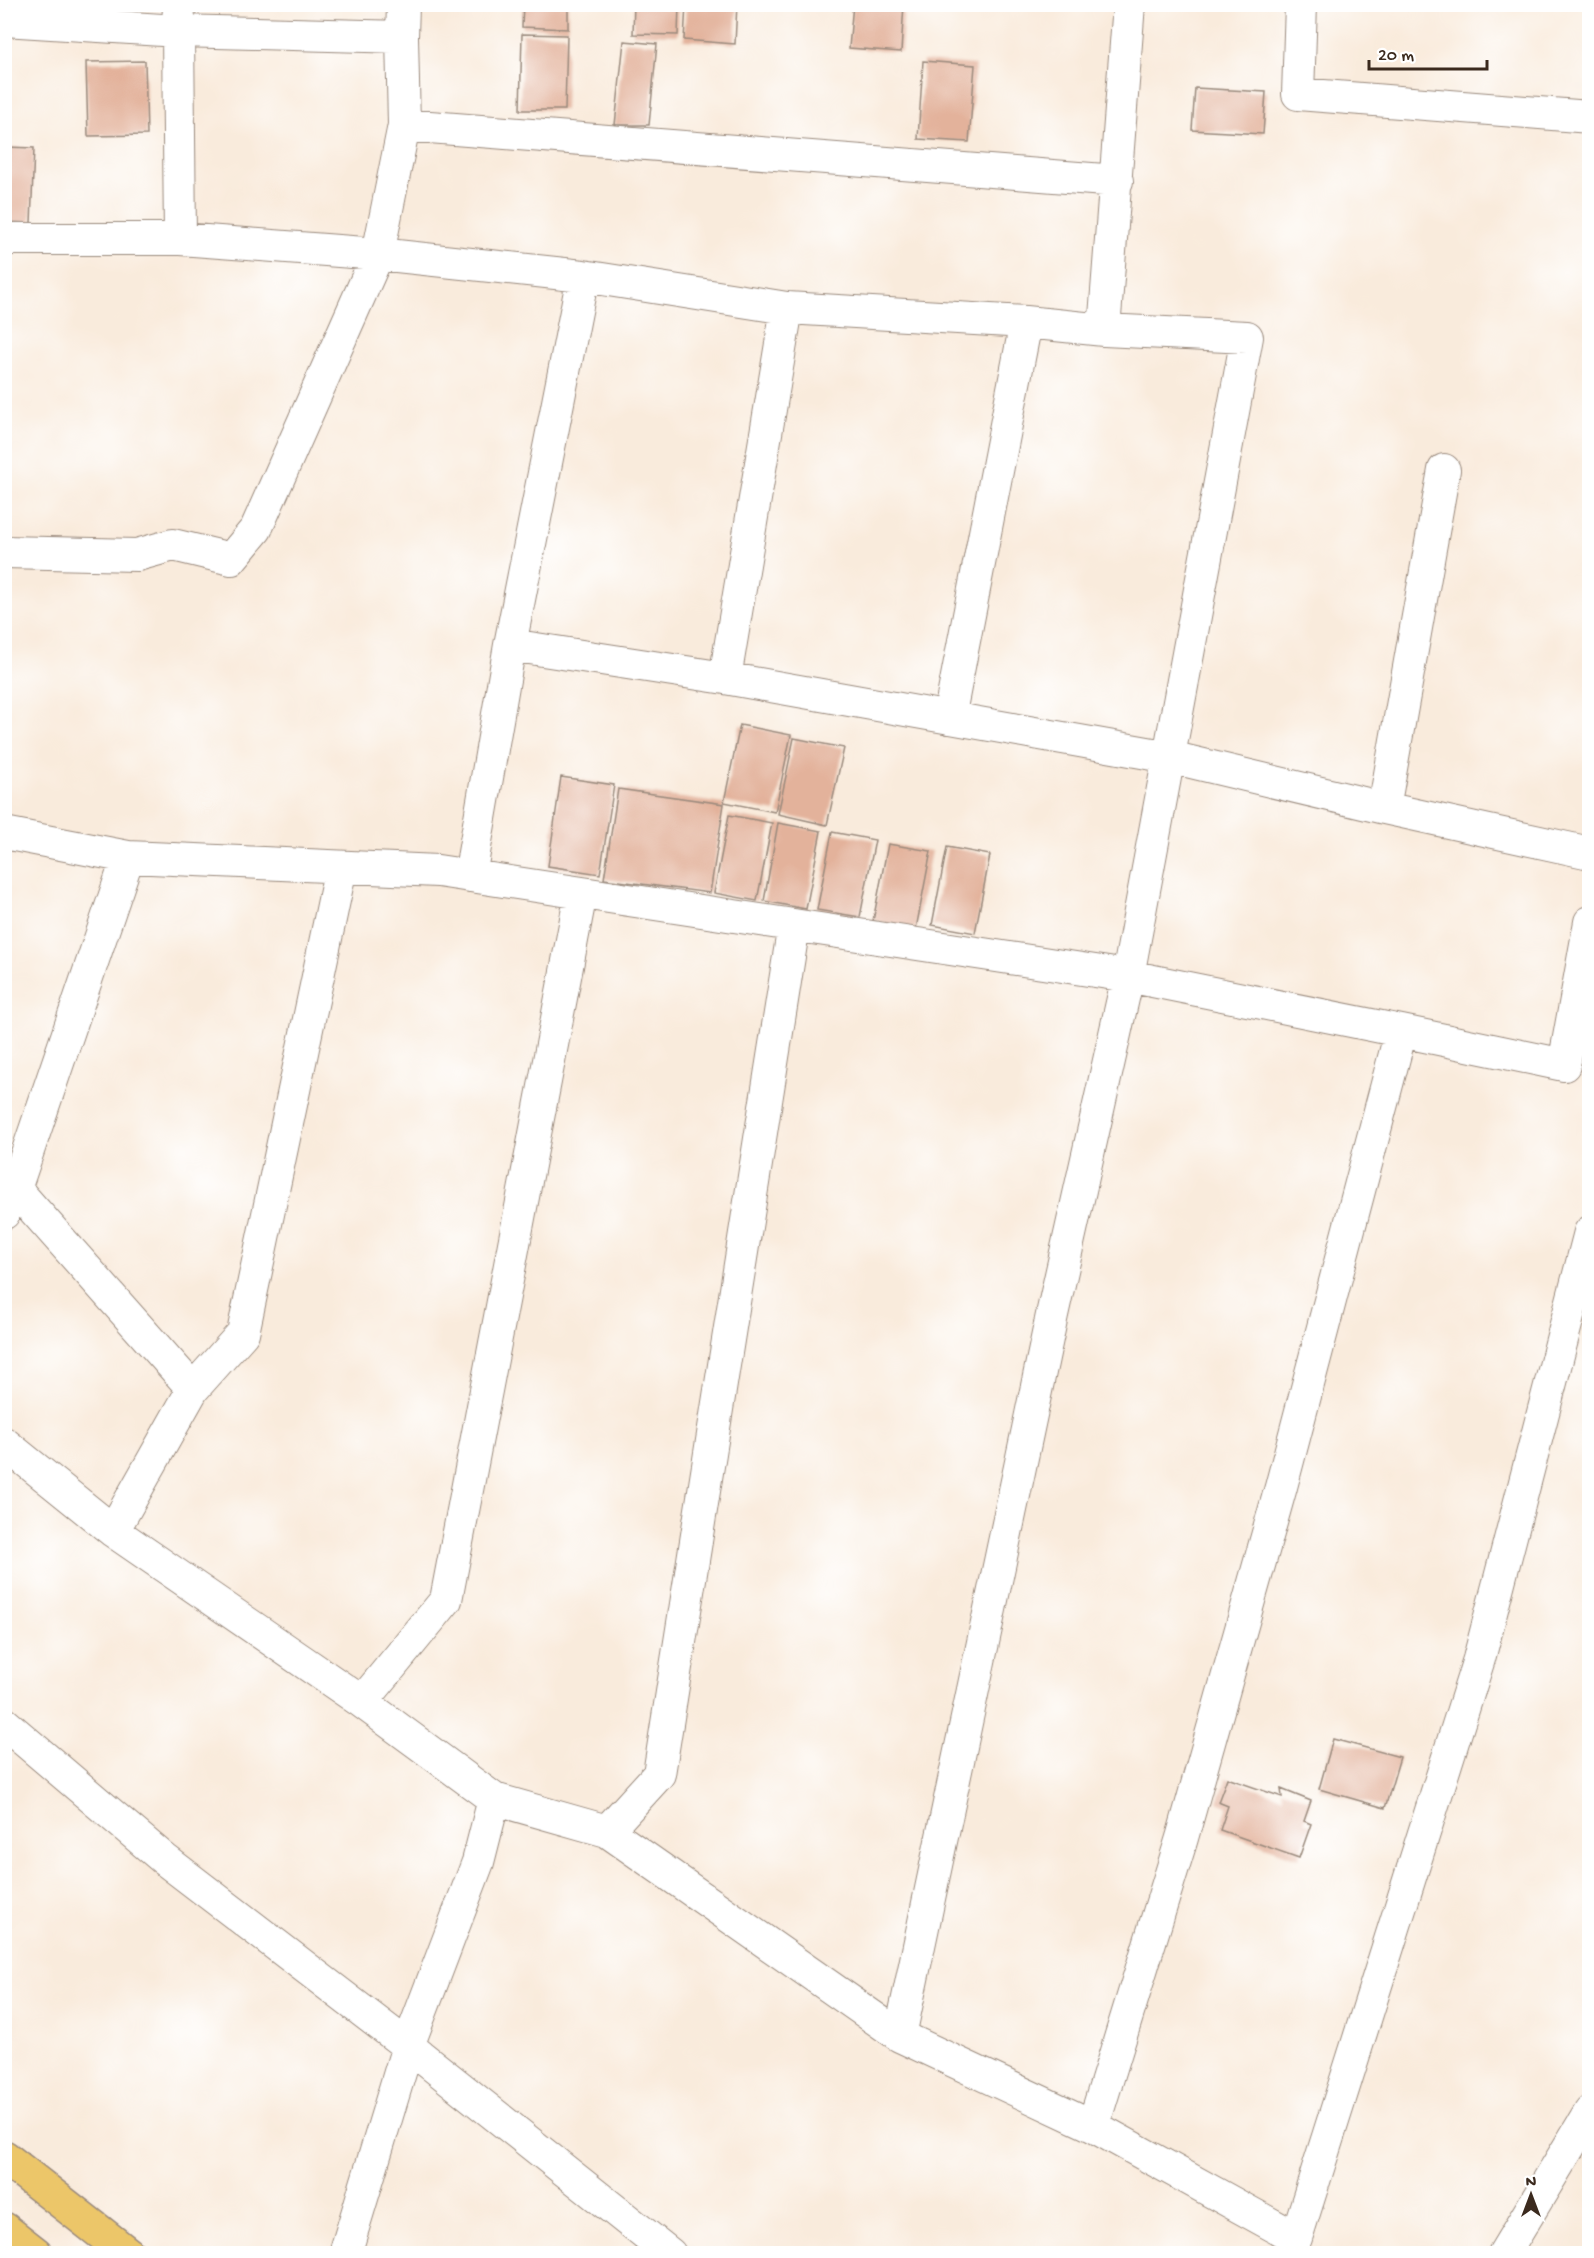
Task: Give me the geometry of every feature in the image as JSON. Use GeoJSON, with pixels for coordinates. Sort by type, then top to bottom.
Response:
{"type":"FeatureCollection","features":[{"type":"Feature","properties":{"kind":"highway"},"geometry":{"type":"LineString","coordinates":[[4,2157],[128,2253]]}},
{"type":"Feature","properties":{"kind":"highway"},"geometry":{"type":"LineString","coordinates":[[4,2229],[36,2253]]}},
{"type":"Feature","properties":{"kind":"street"},"geometry":{"type":"LineString","coordinates":[[4,552],[137,555],[173,545],[231,559],[256,529],[378,254],[404,125],[403,4]]}},
{"type":"Feature","properties":{"kind":"street"},"geometry":{"type":"LineString","coordinates":[[1104,330],[1129,4]]}},
{"type":"Feature","properties":{"kind":"street"},"geometry":{"type":"LineString","coordinates":[[1301,4],[1298,94],[1590,117]]}},
{"type":"Feature","properties":{"kind":"street"},"geometry":{"type":"LineString","coordinates":[[4,20],[179,17],[402,37]]}},
{"type":"Feature","properties":{"kind":"street"},"geometry":{"type":"LineString","coordinates":[[179,17],[180,239]]}},
{"type":"Feature","properties":{"kind":"street"},"geometry":{"type":"LineString","coordinates":[[404,125],[1117,181]]}},
{"type":"Feature","properties":{"kind":"street"},"geometry":{"type":"LineString","coordinates":[[4,239],[180,239],[378,254],[583,276],[787,308],[1026,322],[1104,330],[1247,337],[1128,976],[1052,1315],[900,2036]]}},
{"type":"Feature","properties":{"kind":"street"},"geometry":{"type":"LineString","coordinates":[[470,876],[510,645],[583,276]]}},
{"type":"Feature","properties":{"kind":"street"},"geometry":{"type":"LineString","coordinates":[[726,678],[787,308]]}},
{"type":"Feature","properties":{"kind":"street"},"geometry":{"type":"LineString","coordinates":[[949,718],[1026,322]]}},
{"type":"Feature","properties":{"kind":"street"},"geometry":{"type":"LineString","coordinates":[[1384,808],[1444,470]]}},
{"type":"Feature","properties":{"kind":"street"},"geometry":{"type":"LineString","coordinates":[[510,645],[726,678],[1170,757],[1384,808],[1590,853]]}},
{"type":"Feature","properties":{"kind":"street"},"geometry":{"type":"LineString","coordinates":[[4,833],[128,857],[438,871],[1128,976],[1564,1065],[1585,977],[1590,922]]}},
{"type":"Feature","properties":{"kind":"street"},"geometry":{"type":"LineString","coordinates":[[128,857],[8,1193],[192,1389]]}},
{"type":"Feature","properties":{"kind":"street"},"geometry":{"type":"LineString","coordinates":[[113,1531],[192,1389],[243,1333],[341,867]]}},
{"type":"Feature","properties":{"kind":"street"},"geometry":{"type":"LineString","coordinates":[[362,1702],[446,1600],[581,893]]}},
{"type":"Feature","properties":{"kind":"street"},"geometry":{"type":"LineString","coordinates":[[606,1831],[659,1774],[794,925]]}},
{"type":"Feature","properties":{"kind":"street"},"geometry":{"type":"LineString","coordinates":[[1093,2126],[1182,1838],[1278,1499],[1401,1031]]}},
{"type":"Feature","properties":{"kind":"street"},"geometry":{"type":"LineString","coordinates":[[4,1443],[113,1531],[362,1702],[494,1798],[606,1831],[900,2036],[1093,2126],[1305,2246],[1479,1659],[1590,1232]]}},
{"type":"Feature","properties":{"kind":"street"},"geometry":{"type":"LineString","coordinates":[[6,1727],[164,1859],[408,2046],[670,2253]]}},
{"type":"Feature","properties":{"kind":"street"},"geometry":{"type":"LineString","coordinates":[[345,2253],[408,2046],[478,1862],[494,1798]]}},
{"type":"Feature","properties":{"kind":"street"},"geometry":{"type":"LineString","coordinates":[[1504,2253],[1590,2112]]}},
{"type":"Feature","properties":{"kind":"building"},"geometry":{"type":"Polygon","coordinates":[[[523,4],[568,4],[568,29],[522,27],[523,4]]]}},
{"type":"Feature","properties":{"kind":"building"},"geometry":{"type":"Polygon","coordinates":[[[634,4],[679,4],[678,35],[633,34],[634,4]]]}},
{"type":"Feature","properties":{"kind":"building"},"geometry":{"type":"Polygon","coordinates":[[[686,4],[737,4],[735,44],[684,40],[686,4]]]}},
{"type":"Feature","properties":{"kind":"building"},"geometry":{"type":"Polygon","coordinates":[[[853,4],[904,4],[901,52],[849,48],[853,4]]]}},
{"type":"Feature","properties":{"kind":"building"},"geometry":{"type":"Polygon","coordinates":[[[522,34],[567,35],[565,110],[520,110],[522,34]]]}},
{"type":"Feature","properties":{"kind":"building"},"geometry":{"type":"Polygon","coordinates":[[[624,41],[657,44],[649,125],[615,125],[624,41]]]}},
{"type":"Feature","properties":{"kind":"building"},"geometry":{"type":"Polygon","coordinates":[[[145,61],[147,135],[88,136],[86,62],[145,61]]]}},
{"type":"Feature","properties":{"kind":"building"},"geometry":{"type":"Polygon","coordinates":[[[923,61],[975,65],[969,142],[918,139],[923,61]]]}},
{"type":"Feature","properties":{"kind":"building"},"geometry":{"type":"Polygon","coordinates":[[[1195,88],[1266,92],[1263,134],[1192,130],[1195,88]]]}},
{"type":"Feature","properties":{"kind":"building"},"geometry":{"type":"Polygon","coordinates":[[[5,147],[34,148],[31,223],[5,222],[5,147]]]}},
{"type":"Feature","properties":{"kind":"building"},"geometry":{"type":"Polygon","coordinates":[[[740,725],[791,735],[775,812],[724,802],[740,725]]]}},
{"type":"Feature","properties":{"kind":"building"},"geometry":{"type":"Polygon","coordinates":[[[794,738],[844,748],[827,825],[778,814],[794,738]]]}},
{"type":"Feature","properties":{"kind":"building"},"geometry":{"type":"Polygon","coordinates":[[[561,777],[614,785],[600,874],[548,866],[561,777]]]}},
{"type":"Feature","properties":{"kind":"building"},"geometry":{"type":"Polygon","coordinates":[[[618,789],[724,804],[710,893],[604,879],[618,789]]]}},
{"type":"Feature","properties":{"kind":"building"},"geometry":{"type":"Polygon","coordinates":[[[729,815],[772,823],[757,901],[714,893],[729,815]]]}},
{"type":"Feature","properties":{"kind":"building"},"geometry":{"type":"Polygon","coordinates":[[[778,823],[821,831],[806,909],[764,901],[778,823]]]}},
{"type":"Feature","properties":{"kind":"building"},"geometry":{"type":"Polygon","coordinates":[[[832,832],[875,840],[860,917],[817,910],[832,832]]]}},
{"type":"Feature","properties":{"kind":"building"},"geometry":{"type":"Polygon","coordinates":[[[888,844],[931,851],[916,929],[873,921],[888,844]]]}},
{"type":"Feature","properties":{"kind":"building"},"geometry":{"type":"Polygon","coordinates":[[[947,847],[990,855],[975,933],[932,925],[947,847]]]}},
{"type":"Feature","properties":{"kind":"building"},"geometry":{"type":"Polygon","coordinates":[[[1333,1739],[1400,1757],[1385,1808],[1319,1789],[1333,1739]]]}},
{"type":"Feature","properties":{"kind":"building"},"geometry":{"type":"Polygon","coordinates":[[[1227,1778],[1282,1797],[1281,1789],[1311,1801],[1304,1821],[1311,1824],[1299,1858],[1220,1830],[1228,1806],[1218,1802],[1227,1778]]]}}]}
